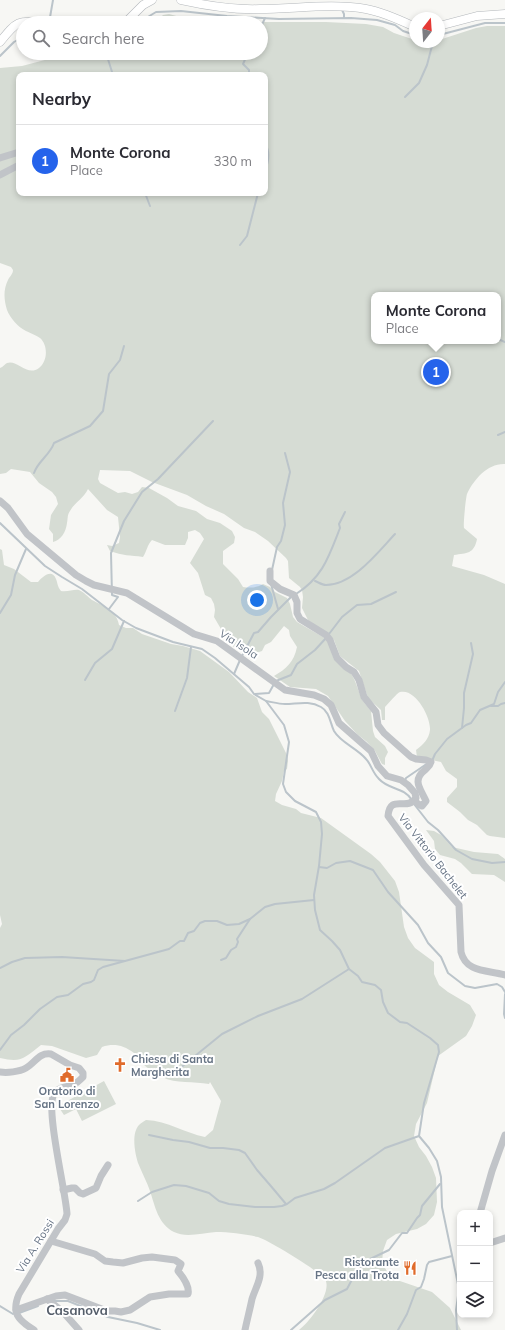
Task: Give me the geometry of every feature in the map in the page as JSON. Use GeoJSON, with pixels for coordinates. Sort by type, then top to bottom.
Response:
{"type":"FeatureCollection","features":[{"type":"Feature","properties":{"kind":"main road"},"geometry":{"type":"LineString","coordinates":[[131,16],[143,5],[152,0]]}},
{"type":"Feature","properties":{"kind":"main road"},"geometry":{"type":"LineString","coordinates":[[182,0],[208,6],[237,9],[351,7],[383,13],[409,24]]}},
{"type":"Feature","properties":{"kind":"main road"},"geometry":{"type":"LineString","coordinates":[[445,24],[476,16],[505,14]]}},
{"type":"Feature","properties":{"kind":"main road"},"geometry":{"type":"LineString","coordinates":[[0,42],[10,29],[16,25]]}},
{"type":"Feature","properties":{"kind":"street"},"geometry":{"type":"LineString","coordinates":[[0,158],[16,153]]}},
{"type":"Feature","properties":{"kind":"street"},"geometry":{"type":"LineString","coordinates":[[0,175],[16,167]]}},
{"type":"Feature","properties":{"kind":"street","name":"Via Isola"},"geometry":{"type":"LineString","coordinates":[[0,501],[8,508],[27,534],[76,575],[94,584],[127,593],[194,634],[217,641],[285,690],[314,695],[324,699],[331,705],[339,723],[371,751],[378,766],[387,776],[401,780],[415,793],[416,798],[414,800]]}},
{"type":"Feature","properties":{"kind":"street"},"geometry":{"type":"LineString","coordinates":[[270,571],[270,581],[280,589],[294,595],[298,602],[298,613],[300,619],[326,635],[330,640],[337,658],[346,667],[354,672],[359,680],[364,698],[376,712],[378,725],[384,733],[411,757],[431,762],[430,765],[420,774],[418,779],[418,784],[426,801],[422,806],[414,800]]}},
{"type":"Feature","properties":{"kind":"street","name":"Via Vittorio Bachelet"},"geometry":{"type":"LineString","coordinates":[[414,800],[409,804],[396,803],[391,805],[388,811],[388,816],[424,865],[459,905],[461,952],[463,959],[474,968],[505,975]]}},
{"type":"Feature","properties":{"kind":"street","name":"Via A. Rossi"},"geometry":{"type":"LineString","coordinates":[[0,1072],[26,1068],[41,1054],[47,1053],[79,1068],[83,1073],[83,1077],[75,1084],[62,1088],[54,1093],[52,1098],[66,1216],[19,1294],[16,1303],[16,1310]]}},
{"type":"Feature","properties":{"kind":"street"},"geometry":{"type":"LineString","coordinates":[[481,1210],[492,1171],[505,1135]]}},
{"type":"Feature","properties":{"kind":"street"},"geometry":{"type":"LineString","coordinates":[[63,1190],[75,1188],[83,1194],[96,1188],[108,1165]]}},
{"type":"Feature","properties":{"kind":"street"},"geometry":{"type":"LineString","coordinates":[[493,1242],[505,1238]]}},
{"type":"Feature","properties":{"kind":"street"},"geometry":{"type":"LineString","coordinates":[[34,1330],[20,1320],[16,1310],[59,1295],[65,1295],[107,1311],[121,1312],[130,1310],[150,1298],[169,1294],[188,1294],[189,1290],[178,1271],[181,1264],[178,1261],[152,1257],[123,1263],[105,1261],[95,1254],[51,1240]]}},
{"type":"Feature","properties":{"kind":"street"},"geometry":{"type":"LineString","coordinates":[[245,1330],[252,1299],[260,1277],[260,1268],[258,1263]]}},
{"type":"Feature","properties":{"kind":"street"},"geometry":{"type":"LineString","coordinates":[[47,1299],[63,1312],[79,1330]]}},
{"type":"Feature","properties":{"kind":"shaded area"},"geometry":{"type":"Polygon","coordinates":[[[169,14],[176,16],[162,16],[169,14]]]}},
{"type":"Feature","properties":{"kind":"shaded area"},"geometry":{"type":"Polygon","coordinates":[[[268,22],[326,22],[366,24],[383,27],[394,33],[409,38],[409,48],[445,48],[445,38],[476,28],[487,26],[505,26],[505,464],[499,464],[487,469],[474,483],[467,494],[464,528],[477,539],[476,544],[469,552],[454,555],[452,566],[484,575],[505,584],[505,838],[487,835],[477,825],[468,820],[447,802],[447,798],[457,787],[457,779],[446,771],[441,762],[417,757],[416,750],[425,742],[430,730],[430,725],[425,712],[417,699],[406,692],[400,692],[385,707],[385,720],[382,720],[381,710],[368,698],[359,671],[340,656],[334,640],[308,620],[302,608],[302,590],[289,578],[288,561],[268,541],[255,532],[244,528],[224,514],[187,495],[152,482],[130,471],[100,470],[98,479],[100,483],[118,493],[125,492],[132,494],[138,492],[142,487],[149,488],[178,506],[196,511],[207,519],[220,523],[232,531],[235,537],[234,543],[223,551],[223,564],[238,579],[243,587],[249,588],[263,584],[287,598],[293,617],[297,622],[328,641],[334,659],[352,675],[362,700],[371,711],[375,737],[385,746],[388,752],[385,758],[385,765],[382,764],[375,751],[367,742],[345,721],[328,696],[316,689],[290,687],[274,676],[282,671],[292,661],[297,647],[290,636],[289,630],[284,626],[271,642],[265,645],[262,651],[256,653],[251,658],[225,641],[221,635],[221,629],[214,617],[214,604],[211,598],[205,595],[198,573],[190,563],[204,539],[200,533],[195,530],[188,532],[188,538],[185,545],[165,545],[152,540],[143,557],[115,553],[110,551],[107,545],[112,546],[119,543],[120,537],[118,517],[107,510],[88,489],[69,512],[63,535],[53,542],[53,534],[49,529],[51,515],[58,504],[56,497],[52,492],[39,483],[30,472],[11,469],[6,473],[0,474],[0,368],[11,362],[26,369],[35,370],[42,365],[46,349],[40,338],[23,329],[15,322],[8,313],[5,302],[5,288],[13,270],[11,267],[0,263],[0,68],[22,66],[45,60],[268,60],[268,22]]]}},
{"type":"Feature","properties":{"kind":"shaded area"},"geometry":{"type":"Polygon","coordinates":[[[0,549],[2,550],[4,565],[14,569],[31,582],[38,582],[47,574],[52,574],[61,591],[81,591],[112,613],[118,620],[119,625],[126,628],[133,628],[142,634],[171,644],[200,651],[229,672],[248,692],[257,698],[262,712],[269,719],[287,755],[287,769],[284,771],[275,801],[282,805],[296,809],[301,813],[321,818],[380,862],[395,881],[399,892],[404,927],[408,938],[415,948],[434,962],[434,974],[439,985],[470,1005],[476,1015],[466,1036],[438,1056],[427,1103],[416,1124],[414,1136],[432,1167],[436,1178],[437,1202],[434,1215],[426,1224],[417,1229],[396,1234],[387,1240],[383,1251],[382,1263],[388,1273],[397,1280],[432,1292],[450,1308],[461,1330],[299,1330],[314,1314],[323,1299],[327,1285],[325,1279],[321,1275],[293,1256],[258,1237],[221,1232],[184,1235],[169,1229],[158,1214],[138,1163],[135,1149],[135,1133],[139,1125],[146,1120],[169,1125],[205,1137],[213,1130],[221,1101],[210,1082],[209,1084],[179,1082],[167,1079],[146,1067],[130,1050],[114,1045],[102,1047],[97,1055],[86,1058],[52,1046],[41,1045],[31,1053],[18,1060],[0,1058],[0,928],[2,924],[0,915],[0,549]]]}},
{"type":"Feature","properties":{"kind":"shaded area"},"geometry":{"type":"Polygon","coordinates":[[[426,830],[434,831],[441,835],[452,847],[474,852],[498,854],[505,859],[505,882],[494,875],[472,874],[455,859],[440,855],[435,849],[434,841],[426,830]]]}},
{"type":"Feature","properties":{"kind":"shaded area"},"geometry":{"type":"Polygon","coordinates":[[[104,1081],[116,1104],[82,1121],[76,1109],[64,1115],[58,1106],[104,1081]]]}},
{"type":"Feature","properties":{"kind":"waterway"},"geometry":{"type":"LineString","coordinates":[[50,16],[53,0]]}},
{"type":"Feature","properties":{"kind":"waterway"},"geometry":{"type":"LineString","coordinates":[[341,8],[344,18]]}},
{"type":"Feature","properties":{"kind":"waterway"},"geometry":{"type":"LineString","coordinates":[[149,16],[156,12],[181,11],[227,16]]}},
{"type":"Feature","properties":{"kind":"waterway"},"geometry":{"type":"LineString","coordinates":[[268,18],[351,18],[377,20],[395,25],[403,31],[409,33]]}},
{"type":"Feature","properties":{"kind":"waterway"},"geometry":{"type":"LineString","coordinates":[[445,33],[485,23],[505,23]]}},
{"type":"Feature","properties":{"kind":"waterway"},"geometry":{"type":"LineString","coordinates":[[0,56],[16,41]]}},
{"type":"Feature","properties":{"kind":"waterway"},"geometry":{"type":"LineString","coordinates":[[405,97],[419,83],[427,65],[431,48]]}},
{"type":"Feature","properties":{"kind":"waterway"},"geometry":{"type":"LineString","coordinates":[[108,60],[112,72]]}},
{"type":"Feature","properties":{"kind":"waterway"},"geometry":{"type":"LineString","coordinates":[[245,60],[243,64],[249,72]]}},
{"type":"Feature","properties":{"kind":"waterway"},"geometry":{"type":"LineString","coordinates":[[268,154],[268,161]]}},
{"type":"Feature","properties":{"kind":"waterway"},"geometry":{"type":"LineString","coordinates":[[146,196],[150,206]]}},
{"type":"Feature","properties":{"kind":"waterway"},"geometry":{"type":"LineString","coordinates":[[240,245],[247,236],[257,196]]}},
{"type":"Feature","properties":{"kind":"waterway"},"geometry":{"type":"LineString","coordinates":[[501,340],[505,342]]}},
{"type":"Feature","properties":{"kind":"waterway"},"geometry":{"type":"LineString","coordinates":[[34,473],[54,443],[90,426],[103,411],[109,374],[120,360],[124,346]]}},
{"type":"Feature","properties":{"kind":"waterway"},"geometry":{"type":"LineString","coordinates":[[109,609],[118,597],[112,595],[111,553],[124,521],[142,492],[158,479],[213,421]]}},
{"type":"Feature","properties":{"kind":"waterway"},"geometry":{"type":"LineString","coordinates":[[498,435],[505,432]]}},
{"type":"Feature","properties":{"kind":"waterway"},"geometry":{"type":"LineString","coordinates":[[272,570],[277,547],[281,541],[285,525],[283,503],[290,472],[285,453]]}},
{"type":"Feature","properties":{"kind":"waterway"},"geometry":{"type":"LineString","coordinates":[[296,594],[313,580],[324,565],[340,528],[339,524],[345,512]]}},
{"type":"Feature","properties":{"kind":"waterway"},"geometry":{"type":"LineString","coordinates":[[0,523],[45,566],[82,589],[122,620],[136,628],[173,642],[202,649],[215,658],[249,687],[254,694],[266,701],[284,725],[289,742],[283,784],[286,792],[295,801],[316,812],[321,822],[322,834],[319,866],[314,895],[315,910],[320,930],[340,950],[349,969],[358,976],[362,982],[375,985],[381,990],[383,1002],[388,1013],[400,1022],[407,1023],[438,1045],[439,1052],[424,1103],[419,1136],[437,1161],[441,1177],[442,1207],[459,1289],[456,1310],[457,1330]]}},
{"type":"Feature","properties":{"kind":"waterway"},"geometry":{"type":"LineString","coordinates":[[315,581],[326,585],[336,584],[346,580],[373,558],[395,534]]}},
{"type":"Feature","properties":{"kind":"waterway"},"geometry":{"type":"LineString","coordinates":[[0,613],[11,595],[15,575],[26,549]]}},
{"type":"Feature","properties":{"kind":"waterway"},"geometry":{"type":"LineString","coordinates":[[271,584],[278,609]]}},
{"type":"Feature","properties":{"kind":"waterway"},"geometry":{"type":"LineString","coordinates":[[329,634],[342,617],[357,605],[371,604],[396,592]]}},
{"type":"Feature","properties":{"kind":"waterway"},"geometry":{"type":"LineString","coordinates":[[242,656],[254,633],[258,632],[292,596]]}},
{"type":"Feature","properties":{"kind":"waterway"},"geometry":{"type":"LineString","coordinates":[[85,680],[95,663],[112,649],[124,621]]}},
{"type":"Feature","properties":{"kind":"waterway"},"geometry":{"type":"LineString","coordinates":[[276,681],[291,675],[297,664],[315,650],[326,638]]}},
{"type":"Feature","properties":{"kind":"waterway"},"geometry":{"type":"LineString","coordinates":[[462,728],[464,693],[473,654],[471,643]]}},
{"type":"Feature","properties":{"kind":"waterway"},"geometry":{"type":"LineString","coordinates":[[175,711],[187,678],[191,647]]}},
{"type":"Feature","properties":{"kind":"waterway"},"geometry":{"type":"LineString","coordinates":[[234,674],[240,660]]}},
{"type":"Feature","properties":{"kind":"waterway"},"geometry":{"type":"LineString","coordinates":[[432,761],[435,754],[447,739],[471,723],[480,710],[494,704],[498,692],[505,682]]}},
{"type":"Feature","properties":{"kind":"waterway"},"geometry":{"type":"LineString","coordinates":[[255,694],[269,693],[274,684]]}},
{"type":"Feature","properties":{"kind":"waterway"},"geometry":{"type":"LineString","coordinates":[[266,701],[283,704],[308,703],[324,709],[337,735],[368,761],[379,779],[383,783],[405,793],[412,800]]}},
{"type":"Feature","properties":{"kind":"waterway"},"geometry":{"type":"LineString","coordinates":[[491,706],[498,706],[505,703]]}},
{"type":"Feature","properties":{"kind":"waterway"},"geometry":{"type":"LineString","coordinates":[[405,781],[406,778],[428,763]]}},
{"type":"Feature","properties":{"kind":"waterway"},"geometry":{"type":"LineString","coordinates":[[414,804],[428,822],[438,830],[456,850],[472,859],[492,863],[505,862]]}},
{"type":"Feature","properties":{"kind":"waterway"},"geometry":{"type":"LineString","coordinates":[[319,867],[327,868],[336,863],[350,861],[373,870],[388,892],[418,925],[428,943],[441,957],[448,973],[465,986],[475,988],[497,984],[502,987],[505,992]]}},
{"type":"Feature","properties":{"kind":"waterway"},"geometry":{"type":"LineString","coordinates":[[0,1050],[11,1035],[24,1025],[40,1009],[57,997],[68,995],[83,984],[91,982],[94,980],[98,970],[103,967],[169,949],[180,941],[184,941],[188,933],[194,931],[200,923],[205,921],[217,921],[227,925],[239,924],[250,919],[265,907],[275,904],[314,900]]}},
{"type":"Feature","properties":{"kind":"waterway"},"geometry":{"type":"LineString","coordinates":[[221,960],[226,958],[231,950],[236,947],[238,942],[237,939],[250,919]]}},
{"type":"Feature","properties":{"kind":"waterway"},"geometry":{"type":"LineString","coordinates":[[0,968],[25,958],[62,957],[125,961]]}},
{"type":"Feature","properties":{"kind":"waterway"},"geometry":{"type":"LineString","coordinates":[[179,1069],[222,1034],[258,1016],[302,999],[349,969]]}},
{"type":"Feature","properties":{"kind":"waterway"},"geometry":{"type":"LineString","coordinates":[[505,994],[505,1018]]}},
{"type":"Feature","properties":{"kind":"waterway"},"geometry":{"type":"LineString","coordinates":[[149,1135],[189,1142],[210,1148],[239,1150],[245,1153],[257,1170],[286,1204]]}},
{"type":"Feature","properties":{"kind":"waterway"},"geometry":{"type":"LineString","coordinates":[[138,1201],[152,1192],[174,1185],[186,1186],[209,1193],[219,1201],[229,1204],[255,1207],[282,1206],[295,1198],[324,1189],[335,1183],[385,1148],[419,1136]]}},
{"type":"Feature","properties":{"kind":"waterway"},"geometry":{"type":"LineString","coordinates":[[291,1330],[325,1300],[347,1289],[357,1270],[368,1260],[389,1250],[402,1233],[407,1233],[420,1215],[422,1206],[440,1184]]}},
{"type":"Feature","properties":{"kind":"waterway"},"geometry":{"type":"LineString","coordinates":[[398,1330],[407,1314],[416,1290],[421,1287],[429,1262],[452,1256]]}},
{"type":"Feature","properties":{"kind":"waterway"},"geometry":{"type":"LineString","coordinates":[[53,1301],[68,1301],[108,1317],[137,1323],[160,1330]]}},
{"type":"Feature","properties":{"kind":"waterway"},"geometry":{"type":"LineString","coordinates":[[0,1306],[13,1314]]}},
{"type":"Feature","properties":{"kind":"waterway"},"geometry":{"type":"LineString","coordinates":[[19,1313],[38,1306]]}},
{"type":"Feature","properties":{"kind":"place","name":"Monte Corona"},"geometry":{"type":"Point","coordinates":[436,372]}},
{"type":"Feature","properties":{"kind":"place","name":"Chiesa di Santa Margherita"},"geometry":{"type":"Point","coordinates":[120,1065]}},
{"type":"Feature","properties":{"kind":"place","name":"Oratorio di San Lorenzo"},"geometry":{"type":"Point","coordinates":[67,1075]}},
{"type":"Feature","properties":{"kind":"place","name":"Ristorante Pesca alla Trota"},"geometry":{"type":"Point","coordinates":[410,1268]}},
{"type":"Feature","properties":{"kind":"district","name":"Casanova"},"geometry":{"type":"Point","coordinates":[77,1310]}}]}
